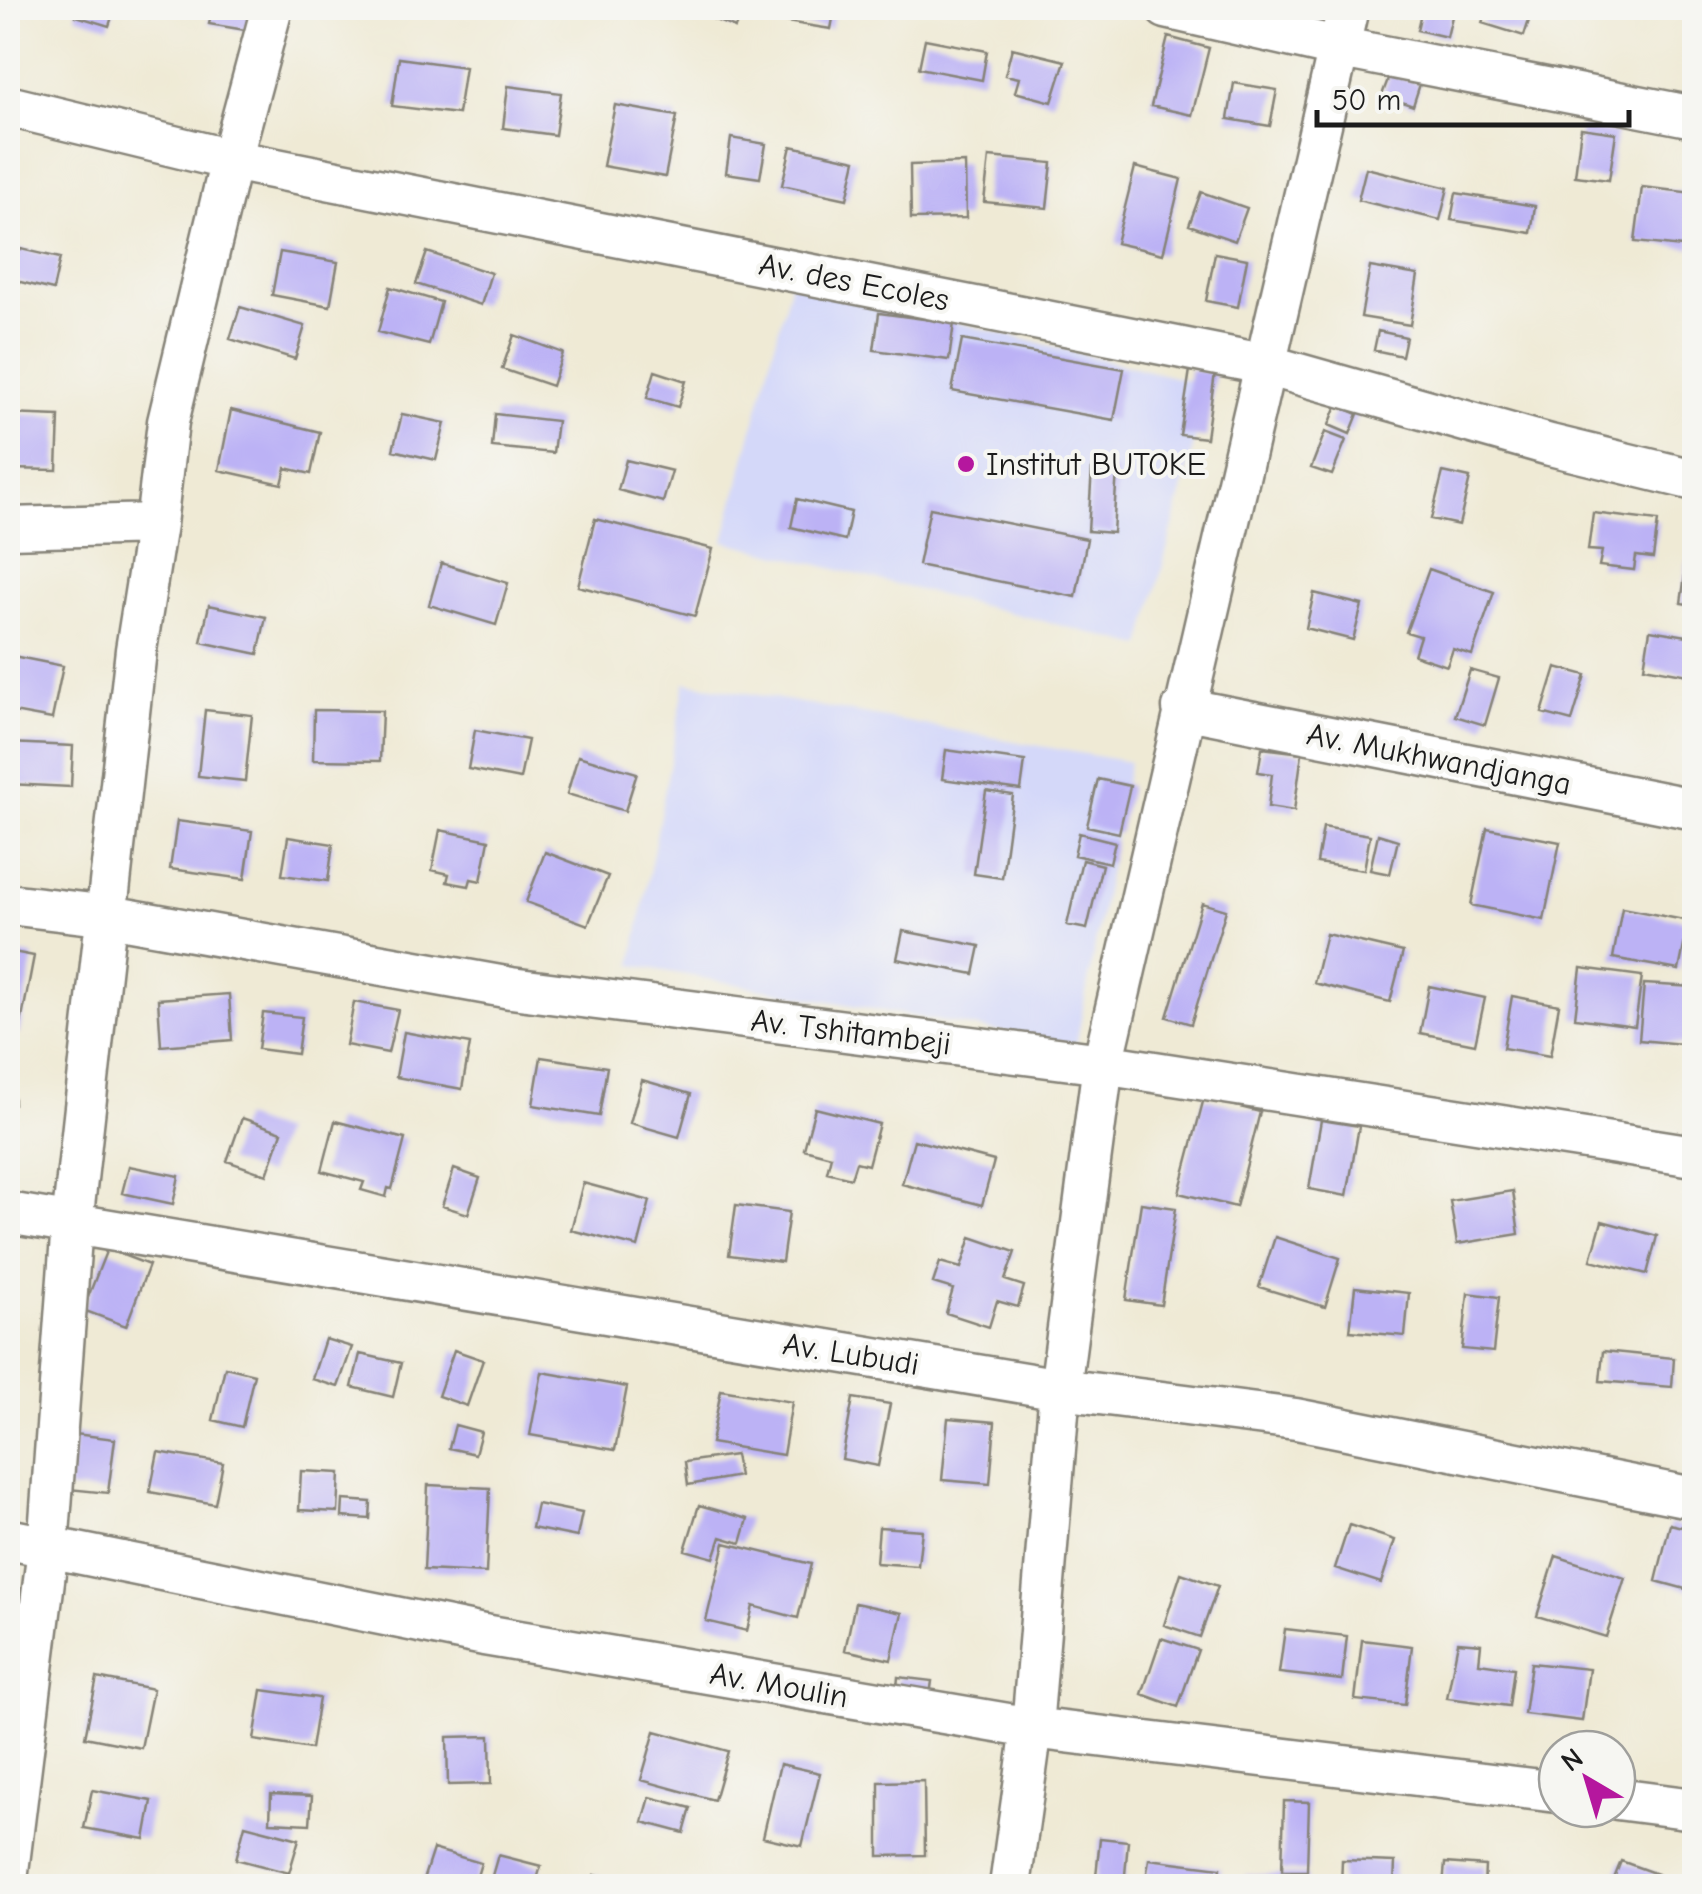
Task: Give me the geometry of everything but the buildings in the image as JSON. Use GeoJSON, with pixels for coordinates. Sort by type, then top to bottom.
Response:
{"type":"FeatureCollection","features":[{"type":"Feature","properties":{"kind":"street"},"geometry":{"type":"LineString","coordinates":[[8,1872],[48,1548],[72,1224],[136,650],[168,422],[272,8]]}},
{"type":"Feature","properties":{"kind":"street"},"geometry":{"type":"LineString","coordinates":[[1166,8],[1337,47],[1694,117]]}},
{"type":"Feature","properties":{"kind":"street"},"geometry":{"type":"LineString","coordinates":[[1010,1886],[1032,1728],[1060,1389],[1103,1064],[1348,8]]}},
{"type":"Feature","properties":{"kind":"street","name":"Av. des Ecoles"},"geometry":{"type":"LineString","coordinates":[[8,106],[231,160],[1263,364],[1550,445],[1694,480]]}},
{"type":"Feature","properties":{"kind":"street"},"geometry":{"type":"LineString","coordinates":[[8,528],[156,524]]}},
{"type":"Feature","properties":{"kind":"street","name":"Av. Mukhwandjanga"},"geometry":{"type":"LineString","coordinates":[[1184,708],[1694,809]]}},
{"type":"Feature","properties":{"kind":"street","name":"Av. Tshitambeji"},"geometry":{"type":"LineString","coordinates":[[8,904],[108,916],[511,988],[1103,1064],[1694,1156]]}},
{"type":"Feature","properties":{"kind":"street","name":"Av. Lubudi"},"geometry":{"type":"LineString","coordinates":[[8,1214],[1060,1389],[1296,1419],[1694,1498]]}},
{"type":"Feature","properties":{"kind":"street","name":"Av. Moulin"},"geometry":{"type":"LineString","coordinates":[[8,1539],[484,1635],[1032,1728],[1537,1790]]}},
{"type":"Feature","properties":{"kind":"street"},"geometry":{"type":"LineString","coordinates":[[1637,1801],[1694,1808]]}},
{"type":"Feature","properties":{"kind":"shaded area","name":"Institut BUTOKE"},"geometry":{"type":"Polygon","coordinates":[[[791,281],[1209,386],[1142,646],[724,541],[791,281]]]}},
{"type":"Feature","properties":{"kind":"shaded area"},"geometry":{"type":"Polygon","coordinates":[[[685,682],[1129,762],[1076,1046],[632,965],[685,682]]]}},
{"type":"Feature","properties":{"kind":"place","name":"Institut BUTOKE"},"geometry":{"type":"Point","coordinates":[966,464]}}]}
